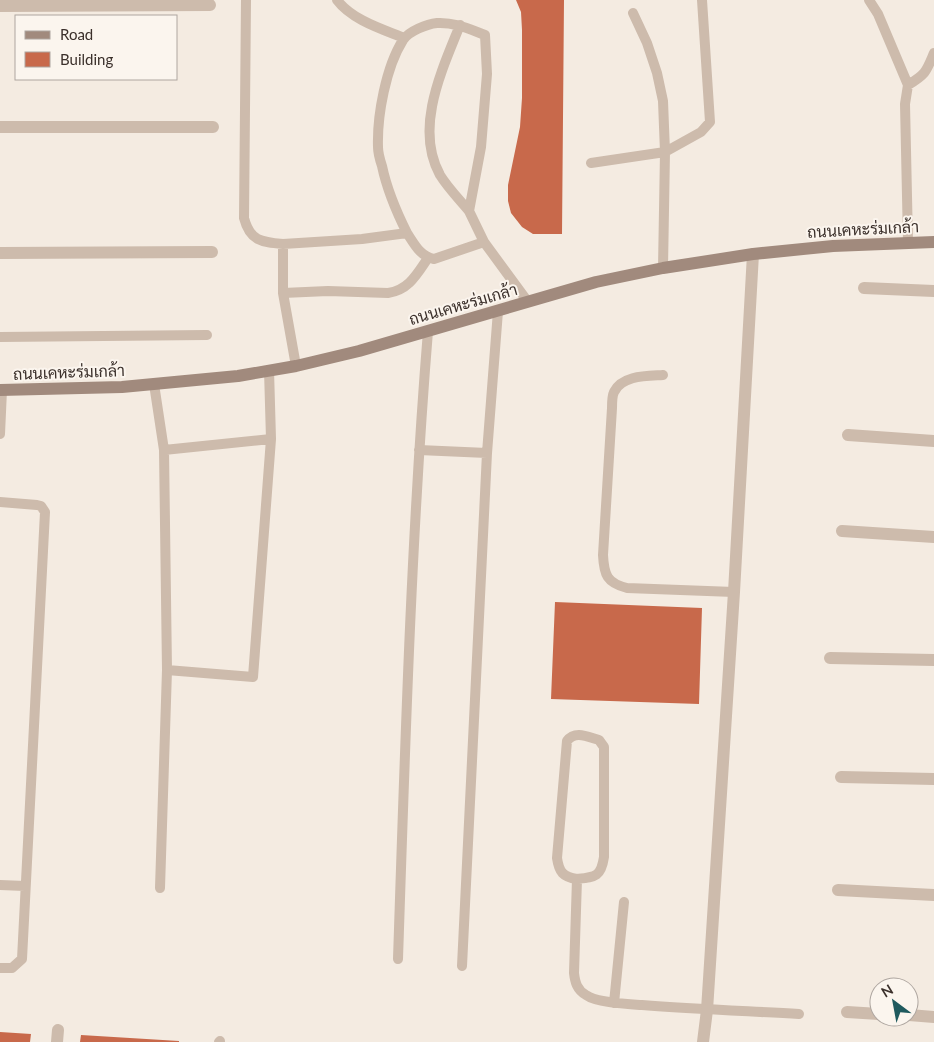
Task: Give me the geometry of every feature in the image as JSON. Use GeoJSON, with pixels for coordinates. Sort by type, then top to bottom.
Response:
{"type":"FeatureCollection","features":[{"type":"Feature","properties":{"kind":"street"},"geometry":{"type":"LineString","coordinates":[[0,6],[210,5]]}},
{"type":"Feature","properties":{"kind":"street"},"geometry":{"type":"LineString","coordinates":[[0,127],[213,127]]}},
{"type":"Feature","properties":{"kind":"street","name":"ถนนเคหะร่มเกล้า"},"geometry":{"type":"LineString","coordinates":[[1,390],[122,387],[229,377],[296,366],[358,351],[596,282],[663,268],[753,254],[833,246],[934,242]]}},
{"type":"Feature","properties":{"kind":"street"},"geometry":{"type":"LineString","coordinates":[[0,253],[212,252]]}},
{"type":"Feature","properties":{"kind":"street"},"geometry":{"type":"LineString","coordinates":[[703,1042],[707,1010],[734,592],[753,254]]}},
{"type":"Feature","properties":{"kind":"street"},"geometry":{"type":"LineString","coordinates":[[864,288],[934,290]]}},
{"type":"Feature","properties":{"kind":"street"},"geometry":{"type":"LineString","coordinates":[[848,435],[934,441]]}},
{"type":"Feature","properties":{"kind":"street"},"geometry":{"type":"LineString","coordinates":[[842,531],[934,537]]}},
{"type":"Feature","properties":{"kind":"street"},"geometry":{"type":"LineString","coordinates":[[830,658],[934,660]]}},
{"type":"Feature","properties":{"kind":"street"},"geometry":{"type":"LineString","coordinates":[[841,777],[934,779]]}},
{"type":"Feature","properties":{"kind":"street"},"geometry":{"type":"LineString","coordinates":[[838,890],[934,895]]}},
{"type":"Feature","properties":{"kind":"street"},"geometry":{"type":"LineString","coordinates":[[847,1012],[869,1013]]}},
{"type":"Feature","properties":{"kind":"street"},"geometry":{"type":"LineString","coordinates":[[919,1016],[934,1017]]}},
{"type":"Feature","properties":{"kind":"lane"},"geometry":{"type":"LineString","coordinates":[[246,0],[244,218],[247,229],[255,238],[263,242],[283,244],[362,239],[407,233]]}},
{"type":"Feature","properties":{"kind":"lane"},"geometry":{"type":"LineString","coordinates":[[337,0],[342,6],[369,24],[404,38]]}},
{"type":"Feature","properties":{"kind":"lane"},"geometry":{"type":"LineString","coordinates":[[591,163],[665,152],[701,132],[710,122],[702,0]]}},
{"type":"Feature","properties":{"kind":"lane"},"geometry":{"type":"LineString","coordinates":[[869,0],[878,14],[908,85],[905,104],[908,242]]}},
{"type":"Feature","properties":{"kind":"lane"},"geometry":{"type":"LineString","coordinates":[[633,13],[648,43],[663,101],[665,152],[663,268]]}},
{"type":"Feature","properties":{"kind":"lane"},"geometry":{"type":"LineString","coordinates":[[469,211],[481,147],[487,74],[484,35],[460,25],[436,23],[422,27],[404,38],[388,75],[381,103],[378,148],[394,208],[407,233],[420,252],[428,258],[442,258],[484,242]]}},
{"type":"Feature","properties":{"kind":"lane"},"geometry":{"type":"LineString","coordinates":[[460,25],[443,68],[434,99],[431,147],[439,173],[448,188],[469,211],[484,242],[528,302]]}},
{"type":"Feature","properties":{"kind":"lane"},"geometry":{"type":"LineString","coordinates":[[908,85],[923,76],[934,53]]}},
{"type":"Feature","properties":{"kind":"lane"},"geometry":{"type":"LineString","coordinates":[[283,244],[283,293],[296,366]]}},
{"type":"Feature","properties":{"kind":"lane"},"geometry":{"type":"LineString","coordinates":[[283,293],[328,291],[398,292],[412,280],[428,258]]}},
{"type":"Feature","properties":{"kind":"lane"},"geometry":{"type":"LineString","coordinates":[[462,966],[487,453],[498,311]]}},
{"type":"Feature","properties":{"kind":"lane"},"geometry":{"type":"LineString","coordinates":[[398,959],[410,599],[418,450],[428,331]]}},
{"type":"Feature","properties":{"kind":"lane"},"geometry":{"type":"LineString","coordinates":[[0,337],[207,335]]}},
{"type":"Feature","properties":{"kind":"lane"},"geometry":{"type":"LineString","coordinates":[[167,670],[253,676],[271,439],[269,370]]}},
{"type":"Feature","properties":{"kind":"lane"},"geometry":{"type":"LineString","coordinates":[[663,375],[638,377],[623,382],[614,391],[609,447],[603,570],[614,584],[627,588],[734,592]]}},
{"type":"Feature","properties":{"kind":"lane"},"geometry":{"type":"LineString","coordinates":[[154,384],[164,450],[167,670],[160,888]]}},
{"type":"Feature","properties":{"kind":"lane"},"geometry":{"type":"LineString","coordinates":[[0,434],[1,390]]}},
{"type":"Feature","properties":{"kind":"lane"},"geometry":{"type":"LineString","coordinates":[[164,450],[271,439]]}},
{"type":"Feature","properties":{"kind":"lane"},"geometry":{"type":"LineString","coordinates":[[418,450],[487,453]]}},
{"type":"Feature","properties":{"kind":"lane"},"geometry":{"type":"LineString","coordinates":[[0,502],[37,505],[45,512],[22,959],[12,968],[0,968]]}},
{"type":"Feature","properties":{"kind":"lane"},"geometry":{"type":"LineString","coordinates":[[582,734],[599,740],[604,747],[604,857],[602,868],[598,874],[592,877],[577,879],[565,877],[560,872],[556,858],[567,741],[574,735],[582,734]]}},
{"type":"Feature","properties":{"kind":"lane"},"geometry":{"type":"LineString","coordinates":[[577,879],[574,973],[575,984],[587,997],[614,1003],[798,1014]]}},
{"type":"Feature","properties":{"kind":"lane"},"geometry":{"type":"LineString","coordinates":[[0,886],[26,886]]}},
{"type":"Feature","properties":{"kind":"lane"},"geometry":{"type":"LineString","coordinates":[[614,1003],[624,902]]}},
{"type":"Feature","properties":{"kind":"building"},"geometry":{"type":"Polygon","coordinates":[[[516,0],[564,0],[562,234],[533,234],[522,227],[511,213],[508,201],[508,185],[520,127],[522,98],[521,12],[516,0]]]}},
{"type":"Feature","properties":{"kind":"building"},"geometry":{"type":"Polygon","coordinates":[[[555,602],[702,608],[699,704],[551,699],[555,602]]]}},
{"type":"Feature","properties":{"kind":"building"},"geometry":{"type":"Polygon","coordinates":[[[0,1032],[31,1034],[30,1042],[0,1042],[0,1032]]]}},
{"type":"Feature","properties":{"kind":"building"},"geometry":{"type":"Polygon","coordinates":[[[81,1035],[179,1041],[179,1042],[80,1042],[81,1035]]]}}]}
